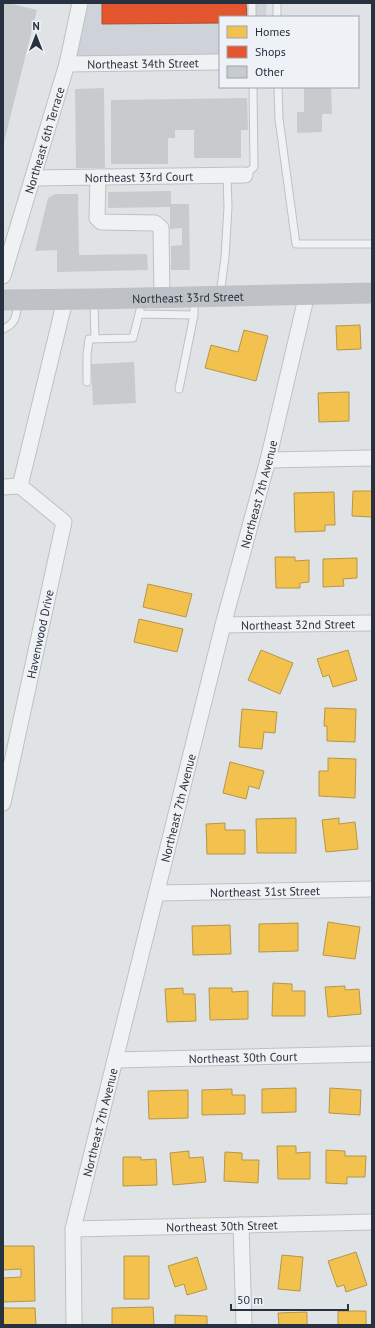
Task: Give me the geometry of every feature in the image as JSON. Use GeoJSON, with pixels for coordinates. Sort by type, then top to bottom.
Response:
{"type":"FeatureCollection","features":[{"type":"Feature","properties":{"kind":"street","name":"Northeast 6th Terrace"},"geometry":{"type":"LineString","coordinates":[[3,276],[67,64],[80,3]]}},
{"type":"Feature","properties":{"kind":"street","name":"Northeast 34th Street"},"geometry":{"type":"LineString","coordinates":[[67,64],[219,62]]}},
{"type":"Feature","properties":{"kind":"street","name":"Northeast 33rd Court"},"geometry":{"type":"LineString","coordinates":[[33,178],[245,175]]}},
{"type":"Feature","properties":{"kind":"street"},"geometry":{"type":"LineString","coordinates":[[98,177],[97,218],[101,222],[155,223],[161,228],[162,298]]}},
{"type":"Feature","properties":{"kind":"street","name":"Northeast 33rd Street"},"geometry":{"type":"LineString","coordinates":[[11,300],[94,299],[139,306],[162,298],[194,306],[220,296],[372,293]]}},
{"type":"Feature","properties":{"kind":"street","name":"Northeast 7th Avenue"},"geometry":{"type":"LineString","coordinates":[[74,1325],[73,1229],[223,625],[268,460],[307,294]]}},
{"type":"Feature","properties":{"kind":"street"},"geometry":{"type":"LineString","coordinates":[[3,487],[20,486],[65,300]]}},
{"type":"Feature","properties":{"kind":"street"},"geometry":{"type":"LineString","coordinates":[[268,460],[372,458]]}},
{"type":"Feature","properties":{"kind":"street","name":"Havenwood Drive"},"geometry":{"type":"LineString","coordinates":[[3,803],[64,522],[20,486]]}},
{"type":"Feature","properties":{"kind":"street","name":"Northeast 32nd Street"},"geometry":{"type":"LineString","coordinates":[[223,625],[372,623]]}},
{"type":"Feature","properties":{"kind":"street","name":"Northeast 31st Street"},"geometry":{"type":"LineString","coordinates":[[157,893],[372,889]]}},
{"type":"Feature","properties":{"kind":"street","name":"Northeast 30th Court"},"geometry":{"type":"LineString","coordinates":[[115,1060],[372,1054]]}},
{"type":"Feature","properties":{"kind":"street","name":"Northeast 30th Street"},"geometry":{"type":"LineString","coordinates":[[73,1229],[372,1222]]}},
{"type":"Feature","properties":{"kind":"street"},"geometry":{"type":"LineString","coordinates":[[241,1225],[244,1325]]}},
{"type":"Feature","properties":{"kind":"lane"},"geometry":{"type":"LineString","coordinates":[[252,3],[252,16]]}},
{"type":"Feature","properties":{"kind":"lane"},"geometry":{"type":"LineString","coordinates":[[277,3],[277,16]]}},
{"type":"Feature","properties":{"kind":"lane"},"geometry":{"type":"LineString","coordinates":[[245,175],[254,167],[253,88]]}},
{"type":"Feature","properties":{"kind":"lane"},"geometry":{"type":"LineString","coordinates":[[278,88],[279,119],[296,244],[372,244]]}},
{"type":"Feature","properties":{"kind":"lane"},"geometry":{"type":"LineString","coordinates":[[220,296],[225,258],[228,207],[227,176]]}},
{"type":"Feature","properties":{"kind":"lane"},"geometry":{"type":"LineString","coordinates":[[94,299],[95,339]]}},
{"type":"Feature","properties":{"kind":"lane"},"geometry":{"type":"LineString","coordinates":[[3,329],[10,326],[15,319],[11,300]]}},
{"type":"Feature","properties":{"kind":"lane"},"geometry":{"type":"LineString","coordinates":[[87,382],[87,355],[89,339],[133,338],[139,306],[194,306],[179,389]]}},
{"type":"Feature","properties":{"kind":"shaded area"},"geometry":{"type":"Polygon","coordinates":[[[87,3],[267,3],[266,16],[219,16],[219,62],[75,56],[87,3]]]}},
{"type":"Feature","properties":{"kind":"building: Homes"},"geometry":{"type":"Polygon","coordinates":[[[360,325],[361,349],[337,350],[336,326],[360,325]]]}},
{"type":"Feature","properties":{"kind":"building: Homes"},"geometry":{"type":"Polygon","coordinates":[[[244,330],[268,336],[256,381],[205,368],[211,345],[238,352],[244,330]]]}},
{"type":"Feature","properties":{"kind":"building: Homes"},"geometry":{"type":"Polygon","coordinates":[[[349,392],[349,421],[319,422],[318,393],[349,392]]]}},
{"type":"Feature","properties":{"kind":"building: Homes"},"geometry":{"type":"Polygon","coordinates":[[[353,491],[372,491],[372,517],[352,516],[353,491]]]}},
{"type":"Feature","properties":{"kind":"building: Homes"},"geometry":{"type":"Polygon","coordinates":[[[334,492],[335,525],[325,525],[325,531],[295,532],[294,493],[334,492]]]}},
{"type":"Feature","properties":{"kind":"building: Homes"},"geometry":{"type":"Polygon","coordinates":[[[275,557],[295,557],[295,561],[309,560],[309,582],[300,583],[300,588],[276,588],[275,557]]]}},
{"type":"Feature","properties":{"kind":"building: Homes"},"geometry":{"type":"Polygon","coordinates":[[[357,558],[357,578],[343,579],[344,586],[323,587],[323,559],[357,558]]]}},
{"type":"Feature","properties":{"kind":"building: Homes"},"geometry":{"type":"Polygon","coordinates":[[[148,584],[192,594],[186,617],[143,607],[148,584]]]}},
{"type":"Feature","properties":{"kind":"building: Homes"},"geometry":{"type":"Polygon","coordinates":[[[139,619],[183,629],[177,652],[134,642],[139,619]]]}},
{"type":"Feature","properties":{"kind":"building: Homes"},"geometry":{"type":"Polygon","coordinates":[[[261,650],[293,663],[280,694],[248,680],[261,650]]]}},
{"type":"Feature","properties":{"kind":"building: Homes"},"geometry":{"type":"Polygon","coordinates":[[[348,650],[357,680],[333,687],[329,675],[323,677],[317,659],[348,650]]]}},
{"type":"Feature","properties":{"kind":"building: Homes"},"geometry":{"type":"Polygon","coordinates":[[[325,708],[356,709],[355,742],[327,741],[327,726],[324,726],[325,708]]]}},
{"type":"Feature","properties":{"kind":"building: Homes"},"geometry":{"type":"Polygon","coordinates":[[[242,709],[277,712],[275,733],[264,732],[262,749],[239,747],[242,709]]]}},
{"type":"Feature","properties":{"kind":"building: Homes"},"geometry":{"type":"Polygon","coordinates":[[[328,758],[356,759],[355,798],[319,796],[319,771],[328,771],[328,758]]]}},
{"type":"Feature","properties":{"kind":"building: Homes"},"geometry":{"type":"Polygon","coordinates":[[[230,762],[264,771],[259,789],[249,786],[246,799],[223,793],[230,762]]]}},
{"type":"Feature","properties":{"kind":"building: Homes"},"geometry":{"type":"Polygon","coordinates":[[[296,818],[296,853],[257,853],[256,819],[296,818]]]}},
{"type":"Feature","properties":{"kind":"building: Homes"},"geometry":{"type":"Polygon","coordinates":[[[339,818],[339,824],[355,822],[358,849],[326,852],[322,820],[339,818]]]}},
{"type":"Feature","properties":{"kind":"building: Homes"},"geometry":{"type":"Polygon","coordinates":[[[225,823],[225,830],[245,830],[245,854],[207,854],[206,824],[225,823]]]}},
{"type":"Feature","properties":{"kind":"building: Homes"},"geometry":{"type":"Polygon","coordinates":[[[328,922],[360,927],[355,959],[323,955],[328,922]]]}},
{"type":"Feature","properties":{"kind":"building: Homes"},"geometry":{"type":"Polygon","coordinates":[[[298,923],[298,951],[259,952],[259,924],[298,923]]]}},
{"type":"Feature","properties":{"kind":"building: Homes"},"geometry":{"type":"Polygon","coordinates":[[[230,925],[231,954],[193,955],[192,926],[230,925]]]}},
{"type":"Feature","properties":{"kind":"building: Homes"},"geometry":{"type":"Polygon","coordinates":[[[273,983],[292,984],[292,991],[305,991],[305,1016],[272,1016],[273,983]]]}},
{"type":"Feature","properties":{"kind":"building: Homes"},"geometry":{"type":"Polygon","coordinates":[[[345,986],[345,990],[359,989],[361,1014],[328,1017],[325,987],[345,986]]]}},
{"type":"Feature","properties":{"kind":"building: Homes"},"geometry":{"type":"Polygon","coordinates":[[[183,988],[183,994],[195,994],[196,1021],[167,1022],[165,989],[183,988]]]}},
{"type":"Feature","properties":{"kind":"building: Homes"},"geometry":{"type":"Polygon","coordinates":[[[209,988],[232,988],[232,992],[248,991],[248,1019],[210,1020],[209,988]]]}},
{"type":"Feature","properties":{"kind":"building: Homes"},"geometry":{"type":"Polygon","coordinates":[[[296,1088],[296,1112],[262,1113],[262,1089],[296,1088]]]}},
{"type":"Feature","properties":{"kind":"building: Homes"},"geometry":{"type":"Polygon","coordinates":[[[330,1088],[361,1090],[360,1115],[329,1113],[330,1088]]]}},
{"type":"Feature","properties":{"kind":"building: Homes"},"geometry":{"type":"Polygon","coordinates":[[[232,1089],[232,1095],[245,1095],[245,1114],[202,1115],[202,1090],[232,1089]]]}},
{"type":"Feature","properties":{"kind":"building: Homes"},"geometry":{"type":"Polygon","coordinates":[[[188,1090],[188,1118],[149,1119],[148,1091],[188,1090]]]}},
{"type":"Feature","properties":{"kind":"building: Homes"},"geometry":{"type":"Polygon","coordinates":[[[277,1146],[296,1146],[296,1153],[310,1152],[310,1179],[278,1179],[277,1146]]]}},
{"type":"Feature","properties":{"kind":"building: Homes"},"geometry":{"type":"Polygon","coordinates":[[[326,1150],[345,1151],[345,1156],[366,1156],[365,1177],[347,1177],[347,1184],[326,1183],[326,1150]]]}},
{"type":"Feature","properties":{"kind":"building: Homes"},"geometry":{"type":"Polygon","coordinates":[[[189,1151],[189,1158],[203,1157],[206,1182],[173,1185],[170,1153],[189,1151]]]}},
{"type":"Feature","properties":{"kind":"building: Homes"},"geometry":{"type":"Polygon","coordinates":[[[225,1152],[242,1153],[242,1160],[259,1160],[258,1183],[224,1181],[225,1152]]]}},
{"type":"Feature","properties":{"kind":"building: Homes"},"geometry":{"type":"Polygon","coordinates":[[[123,1157],[141,1157],[141,1160],[156,1159],[157,1185],[123,1186],[123,1157]]]}},
{"type":"Feature","properties":{"kind":"building: Homes"},"geometry":{"type":"Polygon","coordinates":[[[3,1246],[34,1246],[35,1301],[3,1302],[3,1278],[21,1277],[21,1269],[3,1270],[3,1246]]]}},
{"type":"Feature","properties":{"kind":"building: Homes"},"geometry":{"type":"Polygon","coordinates":[[[356,1252],[367,1285],[346,1292],[344,1285],[337,1287],[328,1261],[356,1252]]]}},
{"type":"Feature","properties":{"kind":"building: Homes"},"geometry":{"type":"Polygon","coordinates":[[[282,1255],[303,1257],[300,1291],[278,1289],[282,1255]]]}},
{"type":"Feature","properties":{"kind":"building: Homes"},"geometry":{"type":"Polygon","coordinates":[[[124,1256],[149,1256],[149,1299],[124,1299],[124,1256]]]}},
{"type":"Feature","properties":{"kind":"building: Homes"},"geometry":{"type":"Polygon","coordinates":[[[197,1257],[207,1289],[187,1295],[184,1284],[175,1287],[168,1266],[197,1257]]]}},
{"type":"Feature","properties":{"kind":"building: Homes"},"geometry":{"type":"Polygon","coordinates":[[[153,1307],[154,1325],[112,1325],[112,1308],[153,1307]]]}},
{"type":"Feature","properties":{"kind":"building: Homes"},"geometry":{"type":"Polygon","coordinates":[[[3,1308],[35,1308],[36,1325],[3,1325],[3,1308]]]}},
{"type":"Feature","properties":{"kind":"building: Homes"},"geometry":{"type":"Polygon","coordinates":[[[338,1311],[366,1311],[366,1325],[338,1325],[338,1311]]]}},
{"type":"Feature","properties":{"kind":"building: Homes"},"geometry":{"type":"Polygon","coordinates":[[[307,1312],[307,1325],[279,1325],[278,1313],[307,1312]]]}},
{"type":"Feature","properties":{"kind":"building: Homes"},"geometry":{"type":"Polygon","coordinates":[[[175,1315],[207,1316],[207,1325],[175,1325],[175,1315]]]}},
{"type":"Feature","properties":{"kind":"building: Shops"},"geometry":{"type":"Polygon","coordinates":[[[102,3],[246,3],[247,16],[219,16],[219,23],[102,24],[102,3]]]}},
{"type":"Feature","properties":{"kind":"building: Other"},"geometry":{"type":"Polygon","coordinates":[[[3,3],[37,10],[4,142],[3,3]]]}},
{"type":"Feature","properties":{"kind":"building: Other"},"geometry":{"type":"Polygon","coordinates":[[[104,88],[105,168],[76,168],[75,89],[104,88]]]}},
{"type":"Feature","properties":{"kind":"building: Other"},"geometry":{"type":"Polygon","coordinates":[[[304,88],[331,88],[332,114],[322,114],[322,132],[297,133],[297,112],[304,112],[304,88]]]}},
{"type":"Feature","properties":{"kind":"building: Other"},"geometry":{"type":"Polygon","coordinates":[[[247,98],[248,130],[241,130],[241,158],[194,158],[194,130],[175,130],[175,138],[168,138],[168,164],[111,164],[111,100],[247,98]]]}},
{"type":"Feature","properties":{"kind":"building: Other"},"geometry":{"type":"Polygon","coordinates":[[[171,191],[171,204],[189,204],[190,270],[171,270],[171,246],[182,245],[182,228],[170,229],[170,207],[108,208],[108,192],[171,191]]]}},
{"type":"Feature","properties":{"kind":"building: Other"},"geometry":{"type":"Polygon","coordinates":[[[55,194],[78,194],[79,255],[147,254],[148,270],[57,272],[57,250],[35,251],[48,198],[55,194]]]}},
{"type":"Feature","properties":{"kind":"building: Other"},"geometry":{"type":"Polygon","coordinates":[[[134,362],[136,403],[93,405],[91,364],[134,362]]]}}]}
